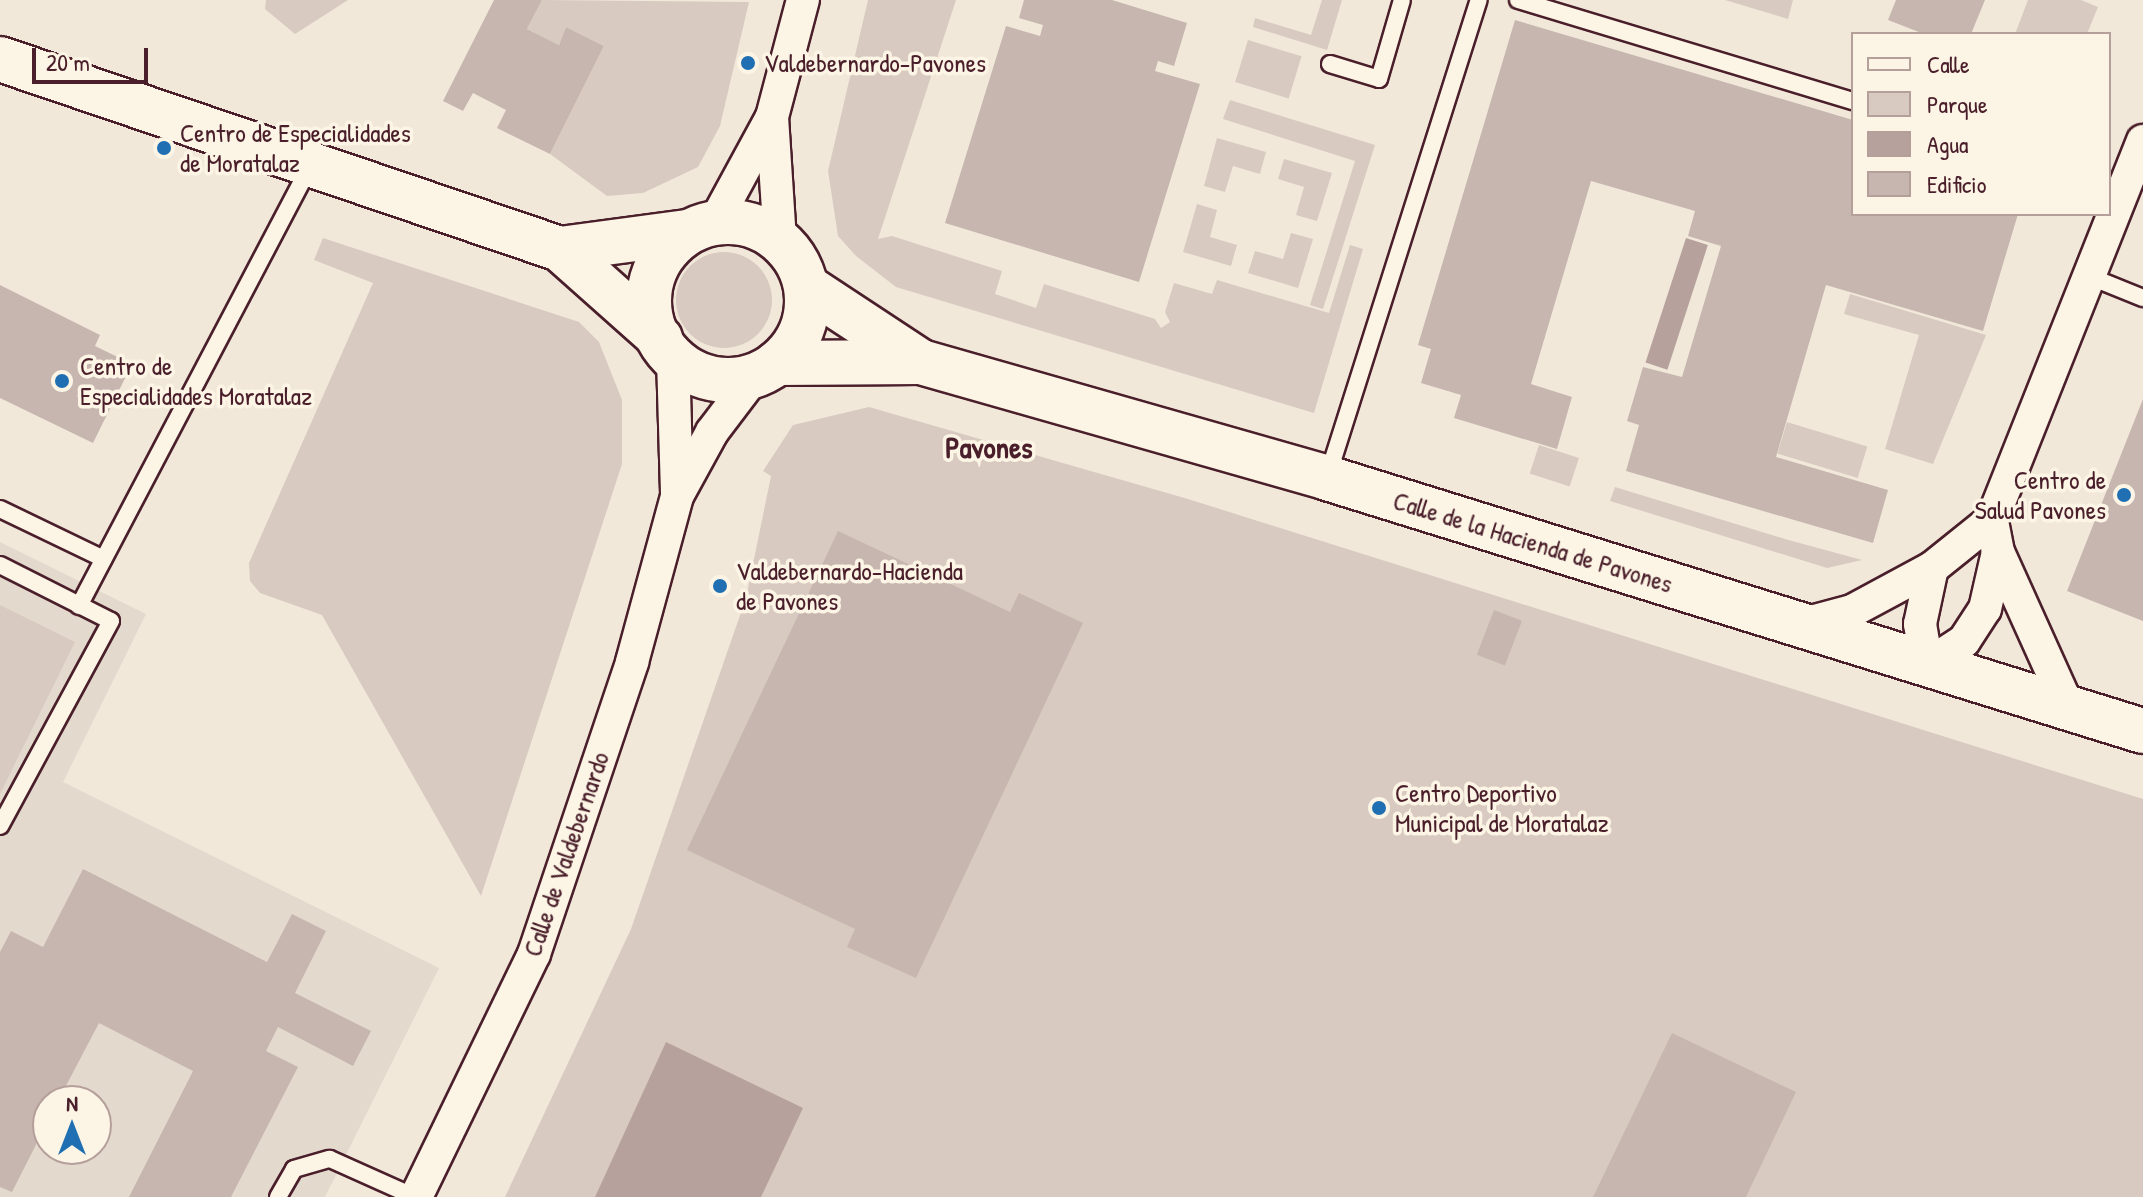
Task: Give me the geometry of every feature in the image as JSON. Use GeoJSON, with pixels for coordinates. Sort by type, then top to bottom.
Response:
{"type":"FeatureCollection","features":[{"type":"Feature","properties":{"kind":"street"},"geometry":{"type":"LineString","coordinates":[[666,348],[650,320],[652,277],[701,227],[772,117],[803,0]]}},
{"type":"Feature","properties":{"kind":"street"},"geometry":{"type":"LineString","coordinates":[[0,59],[308,169],[560,249],[666,348],[709,378],[767,368],[805,323],[807,287],[780,241],[772,117]]}},
{"type":"Feature","properties":{"kind":"street"},"geometry":{"type":"LineString","coordinates":[[2111,204],[2117,182],[2143,141]]}},
{"type":"Feature","properties":{"kind":"street"},"geometry":{"type":"LineString","coordinates":[[1793,627],[1852,611],[1932,568],[1992,520],[2091,277],[2108,216]]}},
{"type":"Feature","properties":{"kind":"street"},"geometry":{"type":"LineString","coordinates":[[560,249],[701,227],[748,223],[780,241]]}},
{"type":"Feature","properties":{"kind":"street","name":"Calle de la Hacienda de Pavones"},"geometry":{"type":"LineString","coordinates":[[807,287],[921,362],[1327,478],[1793,627],[2143,731]]}},
{"type":"Feature","properties":{"kind":"street","name":"Calle de Valdebernardo"},"geometry":{"type":"LineString","coordinates":[[666,348],[677,496]]}},
{"type":"Feature","properties":{"kind":"street","name":"Calle de la Hacienda de Pavones"},"geometry":{"type":"LineString","coordinates":[[767,368],[921,362]]}},
{"type":"Feature","properties":{"kind":"street","name":"Calle de Valdebernardo"},"geometry":{"type":"LineString","coordinates":[[415,1197],[534,954],[632,662],[677,496],[712,432],[767,368]]}},
{"type":"Feature","properties":{"kind":"street"},"geometry":{"type":"LineString","coordinates":[[1992,520],[1998,552],[2069,709]]}},
{"type":"Feature","properties":{"kind":"street"},"geometry":{"type":"LineString","coordinates":[[1932,568],[1920,624],[1927,665],[1964,641],[1985,609],[1998,552]]}},
{"type":"Feature","properties":{"kind":"lane"},"geometry":{"type":"LineString","coordinates":[[1330,64],[1379,79],[1402,0]]}},
{"type":"Feature","properties":{"kind":"lane"},"geometry":{"type":"LineString","coordinates":[[1327,478],[1479,0]]}},
{"type":"Feature","properties":{"kind":"lane"},"geometry":{"type":"LineString","coordinates":[[1518,0],[1851,100]]}},
{"type":"Feature","properties":{"kind":"lane"},"geometry":{"type":"LineString","coordinates":[[79,606],[308,169]]}},
{"type":"Feature","properties":{"kind":"lane"},"geometry":{"type":"LineString","coordinates":[[2091,277],[2143,298]]}},
{"type":"Feature","properties":{"kind":"lane"},"geometry":{"type":"LineString","coordinates":[[0,509],[104,559]]}},
{"type":"Feature","properties":{"kind":"lane"},"geometry":{"type":"LineString","coordinates":[[0,565],[111,621],[0,826]]}},
{"type":"Feature","properties":{"kind":"lane"},"geometry":{"type":"LineString","coordinates":[[278,1197],[294,1169],[330,1159],[415,1197]]}},
{"type":"Feature","properties":{"kind":"shaded area"},"geometry":{"type":"Polygon","coordinates":[[[0,542],[146,614],[63,782],[439,968],[325,1197],[0,1197],[0,542]]]}},
{"type":"Feature","properties":{"kind":"green space"},"geometry":{"type":"Polygon","coordinates":[[[266,0],[348,0],[295,34],[265,9],[266,0]]]}},
{"type":"Feature","properties":{"kind":"green space"},"geometry":{"type":"Polygon","coordinates":[[[542,0],[749,2],[720,126],[698,167],[643,193],[607,196],[550,154],[604,46],[566,27],[559,45],[527,29],[542,0]]]}},
{"type":"Feature","properties":{"kind":"green space"},"geometry":{"type":"Polygon","coordinates":[[[868,0],[956,0],[878,239],[892,236],[1002,271],[995,294],[1036,308],[1044,284],[1155,319],[1161,328],[1170,322],[1165,312],[1174,283],[1212,294],[1217,280],[1329,313],[1350,245],[1363,249],[1314,413],[896,287],[856,256],[838,236],[828,171],[868,0]]]}},
{"type":"Feature","properties":{"kind":"green space"},"geometry":{"type":"Polygon","coordinates":[[[1322,0],[1342,0],[1327,50],[1253,27],[1255,18],[1311,35],[1322,0]]]}},
{"type":"Feature","properties":{"kind":"green space"},"geometry":{"type":"Polygon","coordinates":[[[1725,0],[1793,0],[1788,19],[1725,0]]]}},
{"type":"Feature","properties":{"kind":"green space"},"geometry":{"type":"Polygon","coordinates":[[[2028,0],[2081,0],[2098,7],[2088,32],[2016,32],[2028,0]]]}},
{"type":"Feature","properties":{"kind":"green space"},"geometry":{"type":"Polygon","coordinates":[[[1248,40],[1302,56],[1289,98],[1235,82],[1248,40]]]}},
{"type":"Feature","properties":{"kind":"green space"},"geometry":{"type":"Polygon","coordinates":[[[1230,100],[1375,145],[1323,309],[1310,305],[1355,161],[1223,119],[1230,100]]]}},
{"type":"Feature","properties":{"kind":"green space"},"geometry":{"type":"Polygon","coordinates":[[[1217,138],[1266,152],[1260,174],[1233,166],[1225,192],[1204,186],[1217,138]]]}},
{"type":"Feature","properties":{"kind":"green space"},"geometry":{"type":"Polygon","coordinates":[[[1284,159],[1332,173],[1317,221],[1296,215],[1304,187],[1278,179],[1284,159]]]}},
{"type":"Feature","properties":{"kind":"green space"},"geometry":{"type":"Polygon","coordinates":[[[1197,204],[1217,210],[1210,237],[1237,245],[1231,266],[1183,252],[1197,204]]]}},
{"type":"Feature","properties":{"kind":"green space"},"geometry":{"type":"Polygon","coordinates":[[[1291,233],[1313,239],[1298,288],[1248,273],[1255,251],[1283,259],[1291,233]]]}},
{"type":"Feature","properties":{"kind":"green space"},"geometry":{"type":"Polygon","coordinates":[[[323,238],[579,322],[599,342],[622,400],[622,464],[481,896],[322,615],[260,593],[250,581],[249,563],[373,283],[314,260],[323,238]]]}},
{"type":"Feature","properties":{"kind":"green space"},"geometry":{"type":"Polygon","coordinates":[[[724,252],[742,256],[758,266],[768,282],[772,300],[768,318],[758,334],[742,344],[724,348],[706,344],[690,334],[680,318],[676,300],[680,282],[690,266],[706,256],[724,252]]]}},
{"type":"Feature","properties":{"kind":"green space"},"geometry":{"type":"Polygon","coordinates":[[[1850,294],[1986,335],[1933,464],[1885,449],[1919,335],[1844,314],[1850,294]]]}},
{"type":"Feature","properties":{"kind":"green space","name":"Centro Deportivo Municipal de Moratalaz"},"geometry":{"type":"Polygon","coordinates":[[[869,407],[1188,499],[2143,799],[2143,1197],[505,1197],[631,929],[746,598],[771,476],[763,471],[793,425],[869,407]]]}},
{"type":"Feature","properties":{"kind":"green space"},"geometry":{"type":"Polygon","coordinates":[[[1787,422],[1867,447],[1858,478],[1777,454],[1787,422]]]}},
{"type":"Feature","properties":{"kind":"green space"},"geometry":{"type":"Polygon","coordinates":[[[1539,445],[1579,458],[1570,487],[1530,474],[1539,445]]]}},
{"type":"Feature","properties":{"kind":"green space"},"geometry":{"type":"Polygon","coordinates":[[[1615,487],[1862,560],[1827,568],[1610,501],[1615,487]]]}},
{"type":"Feature","properties":{"kind":"green space"},"geometry":{"type":"Polygon","coordinates":[[[0,605],[75,642],[0,794],[0,605]]]}},
{"type":"Feature","properties":{"kind":"water"},"geometry":{"type":"Polygon","coordinates":[[[1686,238],[1708,245],[1667,370],[1646,363],[1686,238]]]}},
{"type":"Feature","properties":{"kind":"water"},"geometry":{"type":"Polygon","coordinates":[[[666,1042],[803,1108],[761,1197],[595,1197],[666,1042]]]}},
{"type":"Feature","properties":{"kind":"building"},"geometry":{"type":"Polygon","coordinates":[[[494,0],[542,0],[527,29],[559,45],[566,27],[604,46],[550,154],[497,128],[506,110],[473,93],[463,111],[443,101],[494,0]]]}},
{"type":"Feature","properties":{"kind":"building"},"geometry":{"type":"Polygon","coordinates":[[[1024,0],[1112,0],[1187,23],[1174,66],[1158,61],[1155,71],[1200,84],[1139,282],[945,223],[1006,26],[1040,36],[1043,25],[1019,18],[1024,0]]]}},
{"type":"Feature","properties":{"kind":"building"},"geometry":{"type":"Polygon","coordinates":[[[1896,0],[1985,0],[1972,32],[1919,32],[1888,20],[1896,0]]]}},
{"type":"Feature","properties":{"kind":"building"},"geometry":{"type":"Polygon","coordinates":[[[1515,20],[1851,119],[1851,216],[2017,216],[1983,331],[1826,285],[1776,457],[1888,490],[1873,543],[1626,471],[1639,425],[1627,421],[1643,367],[1682,377],[1721,246],[1688,236],[1695,211],[1591,181],[1531,384],[1572,397],[1557,449],[1454,418],[1461,395],[1421,383],[1431,349],[1418,345],[1515,20]]]}},
{"type":"Feature","properties":{"kind":"building","name":"Centro de Especialidades Moratalaz"},"geometry":{"type":"Polygon","coordinates":[[[0,285],[100,335],[95,346],[132,364],[93,443],[0,398],[0,285]]]}},
{"type":"Feature","properties":{"kind":"building","name":"Centro de Salud Pavones"},"geometry":{"type":"Polygon","coordinates":[[[2143,399],[2143,621],[2067,591],[2143,399]]]}},
{"type":"Feature","properties":{"kind":"building"},"geometry":{"type":"Polygon","coordinates":[[[838,531],[1010,612],[1019,593],[1083,623],[916,978],[847,947],[855,929],[687,850],[838,531]]]}},
{"type":"Feature","properties":{"kind":"building"},"geometry":{"type":"Polygon","coordinates":[[[1494,610],[1522,621],[1505,666],[1477,655],[1494,610]]]}},
{"type":"Feature","properties":{"kind":"building"},"geometry":{"type":"Polygon","coordinates":[[[83,869],[267,962],[292,914],[326,931],[295,993],[371,1031],[353,1066],[278,1027],[266,1051],[298,1067],[231,1197],[129,1197],[193,1071],[99,1023],[66,1085],[32,1085],[32,1153],[12,1192],[0,1187],[0,952],[11,931],[43,947],[83,869]]]}},
{"type":"Feature","properties":{"kind":"building"},"geometry":{"type":"Polygon","coordinates":[[[1672,1033],[1796,1092],[1746,1197],[1593,1197],[1672,1033]]]}},
{"type":"Feature","properties":{"kind":"place","name":"Valdebernardo-Pavones"},"geometry":{"type":"Point","coordinates":[748,63]}},
{"type":"Feature","properties":{"kind":"place","name":"Centro de Especialidades de Moratalaz"},"geometry":{"type":"Point","coordinates":[164,148]}},
{"type":"Feature","properties":{"kind":"place","name":"Centro de Especialidades Moratalaz"},"geometry":{"type":"Point","coordinates":[62,381]}},
{"type":"Feature","properties":{"kind":"place","name":"Centro de Salud Pavones"},"geometry":{"type":"Point","coordinates":[2124,495]}},
{"type":"Feature","properties":{"kind":"place","name":"Valdebernardo-Hacienda de Pavones"},"geometry":{"type":"Point","coordinates":[720,586]}},
{"type":"Feature","properties":{"kind":"place","name":"Centro Deportivo Municipal de Moratalaz"},"geometry":{"type":"Point","coordinates":[1379,808]}},
{"type":"Feature","properties":{"kind":"district","name":"Pavones"},"geometry":{"type":"Point","coordinates":[989,447]}}]}
